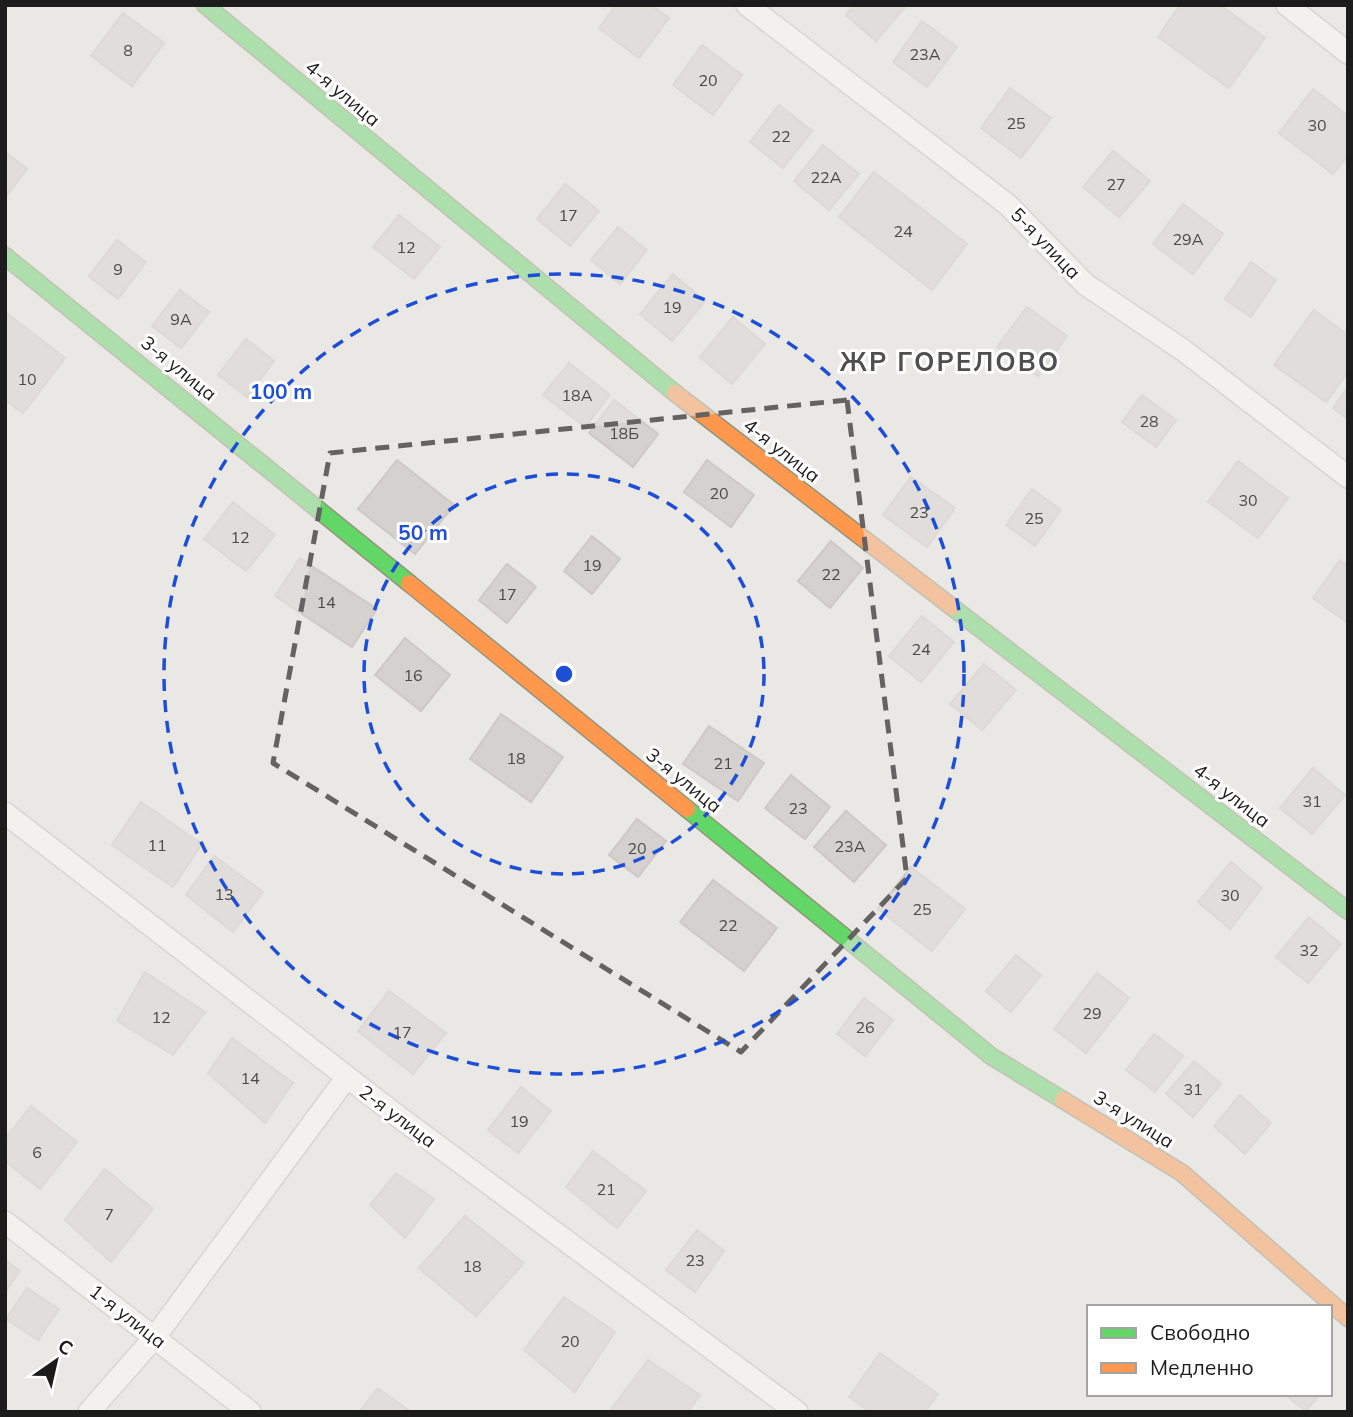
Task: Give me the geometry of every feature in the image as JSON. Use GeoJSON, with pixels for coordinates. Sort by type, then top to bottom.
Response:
{"type":"FeatureCollection","features":[{"type":"Feature","properties":{"kind":"street","name":"4-я улица"},"geometry":{"type":"LineString","coordinates":[[205,5],[662,383],[1348,911]]}},
{"type":"Feature","properties":{"kind":"street","name":"5-я улица"},"geometry":{"type":"LineString","coordinates":[[747,5],[1008,205],[1085,284],[1183,350],[1348,477]]}},
{"type":"Feature","properties":{"kind":"street"},"geometry":{"type":"LineString","coordinates":[[1287,5],[1348,53]]}},
{"type":"Feature","properties":{"kind":"street","name":"3-я улица"},"geometry":{"type":"LineString","coordinates":[[5,256],[991,1056],[1182,1173],[1348,1318]]}},
{"type":"Feature","properties":{"kind":"street","name":"2-я улица"},"geometry":{"type":"LineString","coordinates":[[5,813],[347,1077],[797,1412]]}},
{"type":"Feature","properties":{"kind":"street"},"geometry":{"type":"LineString","coordinates":[[89,1412],[155,1337],[347,1077]]}},
{"type":"Feature","properties":{"kind":"street","name":"1-я улица"},"geometry":{"type":"LineString","coordinates":[[5,1222],[250,1412]]}},
{"type":"Feature","properties":{"kind":"highlighted area"},"geometry":{"type":"Polygon","coordinates":[[[847,400],[907,878],[741,1052],[273,763],[330,453],[847,400]]]}},
{"type":"Feature","properties":{"kind":"building"},"geometry":{"type":"Polygon","coordinates":[[[616,5],[651,5],[669,18],[639,58],[599,28],[616,5]]]}},
{"type":"Feature","properties":{"kind":"building"},"geometry":{"type":"Polygon","coordinates":[[[854,5],[905,7],[876,41],[846,15],[854,5]]]}},
{"type":"Feature","properties":{"kind":"building"},"geometry":{"type":"Polygon","coordinates":[[[1180,5],[1220,5],[1265,38],[1229,88],[1158,37],[1180,5]]]}},
{"type":"Feature","properties":{"kind":"building"},"geometry":{"type":"Polygon","coordinates":[[[123,13],[164,43],[132,86],[91,56],[123,13]]]}},
{"type":"Feature","properties":{"kind":"building"},"geometry":{"type":"Polygon","coordinates":[[[922,21],[957,47],[927,87],[893,62],[922,21]]]}},
{"type":"Feature","properties":{"kind":"building"},"geometry":{"type":"Polygon","coordinates":[[[702,45],[742,75],[713,115],[673,85],[702,45]]]}},
{"type":"Feature","properties":{"kind":"building"},"geometry":{"type":"Polygon","coordinates":[[[1010,88],[1051,118],[1021,158],[981,128],[1010,88]]]}},
{"type":"Feature","properties":{"kind":"building"},"geometry":{"type":"Polygon","coordinates":[[[1313,89],[1348,116],[1348,155],[1333,174],[1279,133],[1313,89]]]}},
{"type":"Feature","properties":{"kind":"building"},"geometry":{"type":"Polygon","coordinates":[[[779,105],[812,131],[783,168],[750,142],[779,105]]]}},
{"type":"Feature","properties":{"kind":"building"},"geometry":{"type":"Polygon","coordinates":[[[823,145],[859,174],[829,210],[794,181],[823,145]]]}},
{"type":"Feature","properties":{"kind":"building"},"geometry":{"type":"Polygon","coordinates":[[[1113,151],[1150,181],[1119,217],[1083,187],[1113,151]]]}},
{"type":"Feature","properties":{"kind":"building"},"geometry":{"type":"Polygon","coordinates":[[[5,152],[27,169],[5,198],[5,152]]]}},
{"type":"Feature","properties":{"kind":"building"},"geometry":{"type":"Polygon","coordinates":[[[874,172],[967,244],[932,290],[839,217],[874,172]]]}},
{"type":"Feature","properties":{"kind":"building"},"geometry":{"type":"Polygon","coordinates":[[[565,184],[599,211],[570,246],[537,219],[565,184]]]}},
{"type":"Feature","properties":{"kind":"building"},"geometry":{"type":"Polygon","coordinates":[[[1183,204],[1223,234],[1193,274],[1153,244],[1183,204]]]}},
{"type":"Feature","properties":{"kind":"building"},"geometry":{"type":"Polygon","coordinates":[[[399,215],[440,247],[414,279],[373,247],[399,215]]]}},
{"type":"Feature","properties":{"kind":"building"},"geometry":{"type":"Polygon","coordinates":[[[618,227],[647,250],[620,284],[591,260],[618,227]]]}},
{"type":"Feature","properties":{"kind":"building"},"geometry":{"type":"Polygon","coordinates":[[[117,240],[146,262],[118,299],[89,276],[117,240]]]}},
{"type":"Feature","properties":{"kind":"building"},"geometry":{"type":"Polygon","coordinates":[[[1251,262],[1276,280],[1251,317],[1225,299],[1251,262]]]}},
{"type":"Feature","properties":{"kind":"building"},"geometry":{"type":"Polygon","coordinates":[[[673,274],[705,301],[672,341],[640,314],[673,274]]]}},
{"type":"Feature","properties":{"kind":"building"},"geometry":{"type":"Polygon","coordinates":[[[180,290],[209,312],[181,348],[152,326],[180,290]]]}},
{"type":"Feature","properties":{"kind":"building"},"geometry":{"type":"Polygon","coordinates":[[[1027,307],[1067,336],[1038,376],[997,347],[1027,307]]]}},
{"type":"Feature","properties":{"kind":"building"},"geometry":{"type":"Polygon","coordinates":[[[1314,310],[1348,335],[1348,372],[1326,402],[1274,365],[1314,310]]]}},
{"type":"Feature","properties":{"kind":"building"},"geometry":{"type":"Polygon","coordinates":[[[5,312],[65,358],[23,413],[5,400],[5,312]]]}},
{"type":"Feature","properties":{"kind":"building"},"geometry":{"type":"Polygon","coordinates":[[[733,317],[765,344],[732,384],[700,357],[733,317]]]}},
{"type":"Feature","properties":{"kind":"building"},"geometry":{"type":"Polygon","coordinates":[[[246,339],[274,361],[247,397],[218,375],[246,339]]]}},
{"type":"Feature","properties":{"kind":"building"},"geometry":{"type":"Polygon","coordinates":[[[569,363],[610,395],[585,427],[543,395],[569,363]]]}},
{"type":"Feature","properties":{"kind":"building"},"geometry":{"type":"Polygon","coordinates":[[[1348,387],[1348,419],[1333,408],[1348,387]]]}},
{"type":"Feature","properties":{"kind":"building"},"geometry":{"type":"Polygon","coordinates":[[[1142,395],[1176,420],[1156,447],[1122,422],[1142,395]]]}},
{"type":"Feature","properties":{"kind":"building"},"geometry":{"type":"Polygon","coordinates":[[[614,400],[658,434],[633,467],[589,433],[614,400]]]}},
{"type":"Feature","properties":{"kind":"building"},"geometry":{"type":"Polygon","coordinates":[[[397,460],[454,505],[415,554],[358,509],[397,460]]]}},
{"type":"Feature","properties":{"kind":"building"},"geometry":{"type":"Polygon","coordinates":[[[707,460],[754,495],[731,527],[684,492],[707,460]]]}},
{"type":"Feature","properties":{"kind":"building"},"geometry":{"type":"Polygon","coordinates":[[[1238,461],[1288,498],[1258,538],[1208,502],[1238,461]]]}},
{"type":"Feature","properties":{"kind":"building"},"geometry":{"type":"Polygon","coordinates":[[[911,477],[955,508],[927,547],[883,515],[911,477]]]}},
{"type":"Feature","properties":{"kind":"building"},"geometry":{"type":"Polygon","coordinates":[[[1032,489],[1061,510],[1035,546],[1006,525],[1032,489]]]}},
{"type":"Feature","properties":{"kind":"building"},"geometry":{"type":"Polygon","coordinates":[[[233,502],[275,535],[246,571],[204,539],[233,502]]]}},
{"type":"Feature","properties":{"kind":"building"},"geometry":{"type":"Polygon","coordinates":[[[592,536],[620,559],[592,594],[564,571],[592,536]]]}},
{"type":"Feature","properties":{"kind":"building"},"geometry":{"type":"Polygon","coordinates":[[[831,541],[863,568],[830,608],[798,581],[831,541]]]}},
{"type":"Feature","properties":{"kind":"building"},"geometry":{"type":"Polygon","coordinates":[[[300,558],[377,609],[352,647],[275,596],[300,558]]]}},
{"type":"Feature","properties":{"kind":"building"},"geometry":{"type":"Polygon","coordinates":[[[1340,560],[1348,566],[1348,623],[1313,598],[1340,560]]]}},
{"type":"Feature","properties":{"kind":"building"},"geometry":{"type":"Polygon","coordinates":[[[507,564],[536,587],[507,623],[479,600],[507,564]]]}},
{"type":"Feature","properties":{"kind":"building"},"geometry":{"type":"Polygon","coordinates":[[[922,616],[954,642],[921,682],[889,656],[922,616]]]}},
{"type":"Feature","properties":{"kind":"building"},"geometry":{"type":"Polygon","coordinates":[[[405,638],[450,675],[421,711],[375,675],[405,638]]]}},
{"type":"Feature","properties":{"kind":"building"},"geometry":{"type":"Polygon","coordinates":[[[984,664],[1016,690],[982,730],[950,704],[984,664]]]}},
{"type":"Feature","properties":{"kind":"building"},"geometry":{"type":"Polygon","coordinates":[[[501,714],[563,757],[531,802],[470,759],[501,714]]]}},
{"type":"Feature","properties":{"kind":"building"},"geometry":{"type":"Polygon","coordinates":[[[709,726],[764,763],[738,801],[683,764],[709,726]]]}},
{"type":"Feature","properties":{"kind":"building"},"geometry":{"type":"Polygon","coordinates":[[[1313,768],[1345,795],[1312,834],[1280,808],[1313,768]]]}},
{"type":"Feature","properties":{"kind":"building"},"geometry":{"type":"Polygon","coordinates":[[[791,775],[830,807],[805,839],[765,808],[791,775]]]}},
{"type":"Feature","properties":{"kind":"building"},"geometry":{"type":"Polygon","coordinates":[[[141,802],[202,844],[173,887],[112,845],[141,802]]]}},
{"type":"Feature","properties":{"kind":"building"},"geometry":{"type":"Polygon","coordinates":[[[846,811],[886,845],[854,882],[814,847],[846,811]]]}},
{"type":"Feature","properties":{"kind":"building"},"geometry":{"type":"Polygon","coordinates":[[[637,819],[666,841],[638,877],[609,855],[637,819]]]}},
{"type":"Feature","properties":{"kind":"building"},"geometry":{"type":"Polygon","coordinates":[[[214,856],[263,892],[233,932],[186,895],[214,856]]]}},
{"type":"Feature","properties":{"kind":"building"},"geometry":{"type":"Polygon","coordinates":[[[1231,862],[1262,888],[1230,929],[1198,902],[1231,862]]]}},
{"type":"Feature","properties":{"kind":"building"},"geometry":{"type":"Polygon","coordinates":[[[911,867],[965,909],[932,951],[878,909],[911,867]]]}},
{"type":"Feature","properties":{"kind":"building"},"geometry":{"type":"Polygon","coordinates":[[[713,880],[777,928],[744,971],[680,922],[713,880]]]}},
{"type":"Feature","properties":{"kind":"building"},"geometry":{"type":"Polygon","coordinates":[[[1309,917],[1341,944],[1308,983],[1276,957],[1309,917]]]}},
{"type":"Feature","properties":{"kind":"building"},"geometry":{"type":"Polygon","coordinates":[[[1016,955],[1041,975],[1011,1012],[986,991],[1016,955]]]}},
{"type":"Feature","properties":{"kind":"building"},"geometry":{"type":"Polygon","coordinates":[[[145,972],[205,1012],[173,1055],[117,1021],[145,972]]]}},
{"type":"Feature","properties":{"kind":"building"},"geometry":{"type":"Polygon","coordinates":[[[1097,973],[1129,998],[1086,1053],[1054,1029],[1097,973]]]}},
{"type":"Feature","properties":{"kind":"building"},"geometry":{"type":"Polygon","coordinates":[[[389,991],[446,1033],[413,1074],[358,1031],[389,991]]]}},
{"type":"Feature","properties":{"kind":"building"},"geometry":{"type":"Polygon","coordinates":[[[864,998],[893,1020],[865,1056],[837,1034],[864,998]]]}},
{"type":"Feature","properties":{"kind":"building"},"geometry":{"type":"Polygon","coordinates":[[[1154,1034],[1183,1056],[1155,1092],[1126,1070],[1154,1034]]]}},
{"type":"Feature","properties":{"kind":"building"},"geometry":{"type":"Polygon","coordinates":[[[232,1038],[293,1083],[265,1123],[208,1073],[232,1038]]]}},
{"type":"Feature","properties":{"kind":"building"},"geometry":{"type":"Polygon","coordinates":[[[1194,1061],[1221,1084],[1193,1117],[1166,1094],[1194,1061]]]}},
{"type":"Feature","properties":{"kind":"building"},"geometry":{"type":"Polygon","coordinates":[[[521,1087],[551,1111],[518,1153],[488,1130],[521,1087]]]}},
{"type":"Feature","properties":{"kind":"building"},"geometry":{"type":"Polygon","coordinates":[[[1240,1095],[1271,1123],[1245,1154],[1214,1126],[1240,1095]]]}},
{"type":"Feature","properties":{"kind":"building"},"geometry":{"type":"Polygon","coordinates":[[[31,1106],[77,1142],[40,1189],[5,1161],[5,1139],[31,1106]]]}},
{"type":"Feature","properties":{"kind":"building"},"geometry":{"type":"Polygon","coordinates":[[[593,1151],[646,1191],[617,1228],[566,1187],[593,1151]]]}},
{"type":"Feature","properties":{"kind":"building"},"geometry":{"type":"Polygon","coordinates":[[[105,1169],[153,1209],[111,1262],[65,1220],[105,1169]]]}},
{"type":"Feature","properties":{"kind":"building"},"geometry":{"type":"Polygon","coordinates":[[[396,1173],[434,1199],[405,1238],[370,1205],[396,1173]]]}},
{"type":"Feature","properties":{"kind":"building"},"geometry":{"type":"Polygon","coordinates":[[[465,1216],[524,1263],[476,1316],[419,1268],[465,1216]]]}},
{"type":"Feature","properties":{"kind":"building"},"geometry":{"type":"Polygon","coordinates":[[[697,1230],[724,1251],[695,1292],[666,1270],[697,1230]]]}},
{"type":"Feature","properties":{"kind":"building"},"geometry":{"type":"Polygon","coordinates":[[[5,1260],[20,1271],[5,1292],[5,1260]]]}},
{"type":"Feature","properties":{"kind":"building"},"geometry":{"type":"Polygon","coordinates":[[[27,1288],[59,1309],[38,1340],[6,1319],[27,1288]]]}},
{"type":"Feature","properties":{"kind":"building"},"geometry":{"type":"Polygon","coordinates":[[[564,1297],[615,1332],[575,1392],[524,1350],[564,1297]]]}},
{"type":"Feature","properties":{"kind":"building"},"geometry":{"type":"Polygon","coordinates":[[[880,1353],[938,1394],[925,1412],[870,1412],[849,1397],[880,1353]]]}},
{"type":"Feature","properties":{"kind":"building"},"geometry":{"type":"Polygon","coordinates":[[[648,1360],[700,1395],[688,1412],[609,1412],[648,1360]]]}},
{"type":"Feature","properties":{"kind":"building"},"geometry":{"type":"Polygon","coordinates":[[[378,1388],[411,1412],[359,1412],[378,1388]]]}},
{"type":"Feature","properties":{"kind":"building"},"geometry":{"type":"Polygon","coordinates":[[[1287,1396],[1318,1396],[1306,1411],[1287,1396]]]}},
{"type":"Feature","properties":{"kind":"traffic: fast"},"geometry":{"type":"LineString","coordinates":[[205,5],[675,393]]}},
{"type":"Feature","properties":{"kind":"traffic: fast"},"geometry":{"type":"LineString","coordinates":[[5,256],[409,583]]}},
{"type":"Feature","properties":{"kind":"traffic: fast"},"geometry":{"type":"LineString","coordinates":[[952,607],[1348,911]]}},
{"type":"Feature","properties":{"kind":"traffic: fast"},"geometry":{"type":"LineString","coordinates":[[687,809],[991,1056],[1063,1100]]}},
{"type":"Feature","properties":{"kind":"traffic: slow"},"geometry":{"type":"LineString","coordinates":[[675,393],[952,607]]}},
{"type":"Feature","properties":{"kind":"traffic: slow"},"geometry":{"type":"LineString","coordinates":[[409,583],[687,809]]}},
{"type":"Feature","properties":{"kind":"traffic: slow"},"geometry":{"type":"LineString","coordinates":[[1063,1100],[1182,1173],[1348,1318]]}},
{"type":"Feature","properties":{"kind":"district","name":"ЖР ГОРЕЛОВО"},"geometry":{"type":"Point","coordinates":[950,362]}}]}
